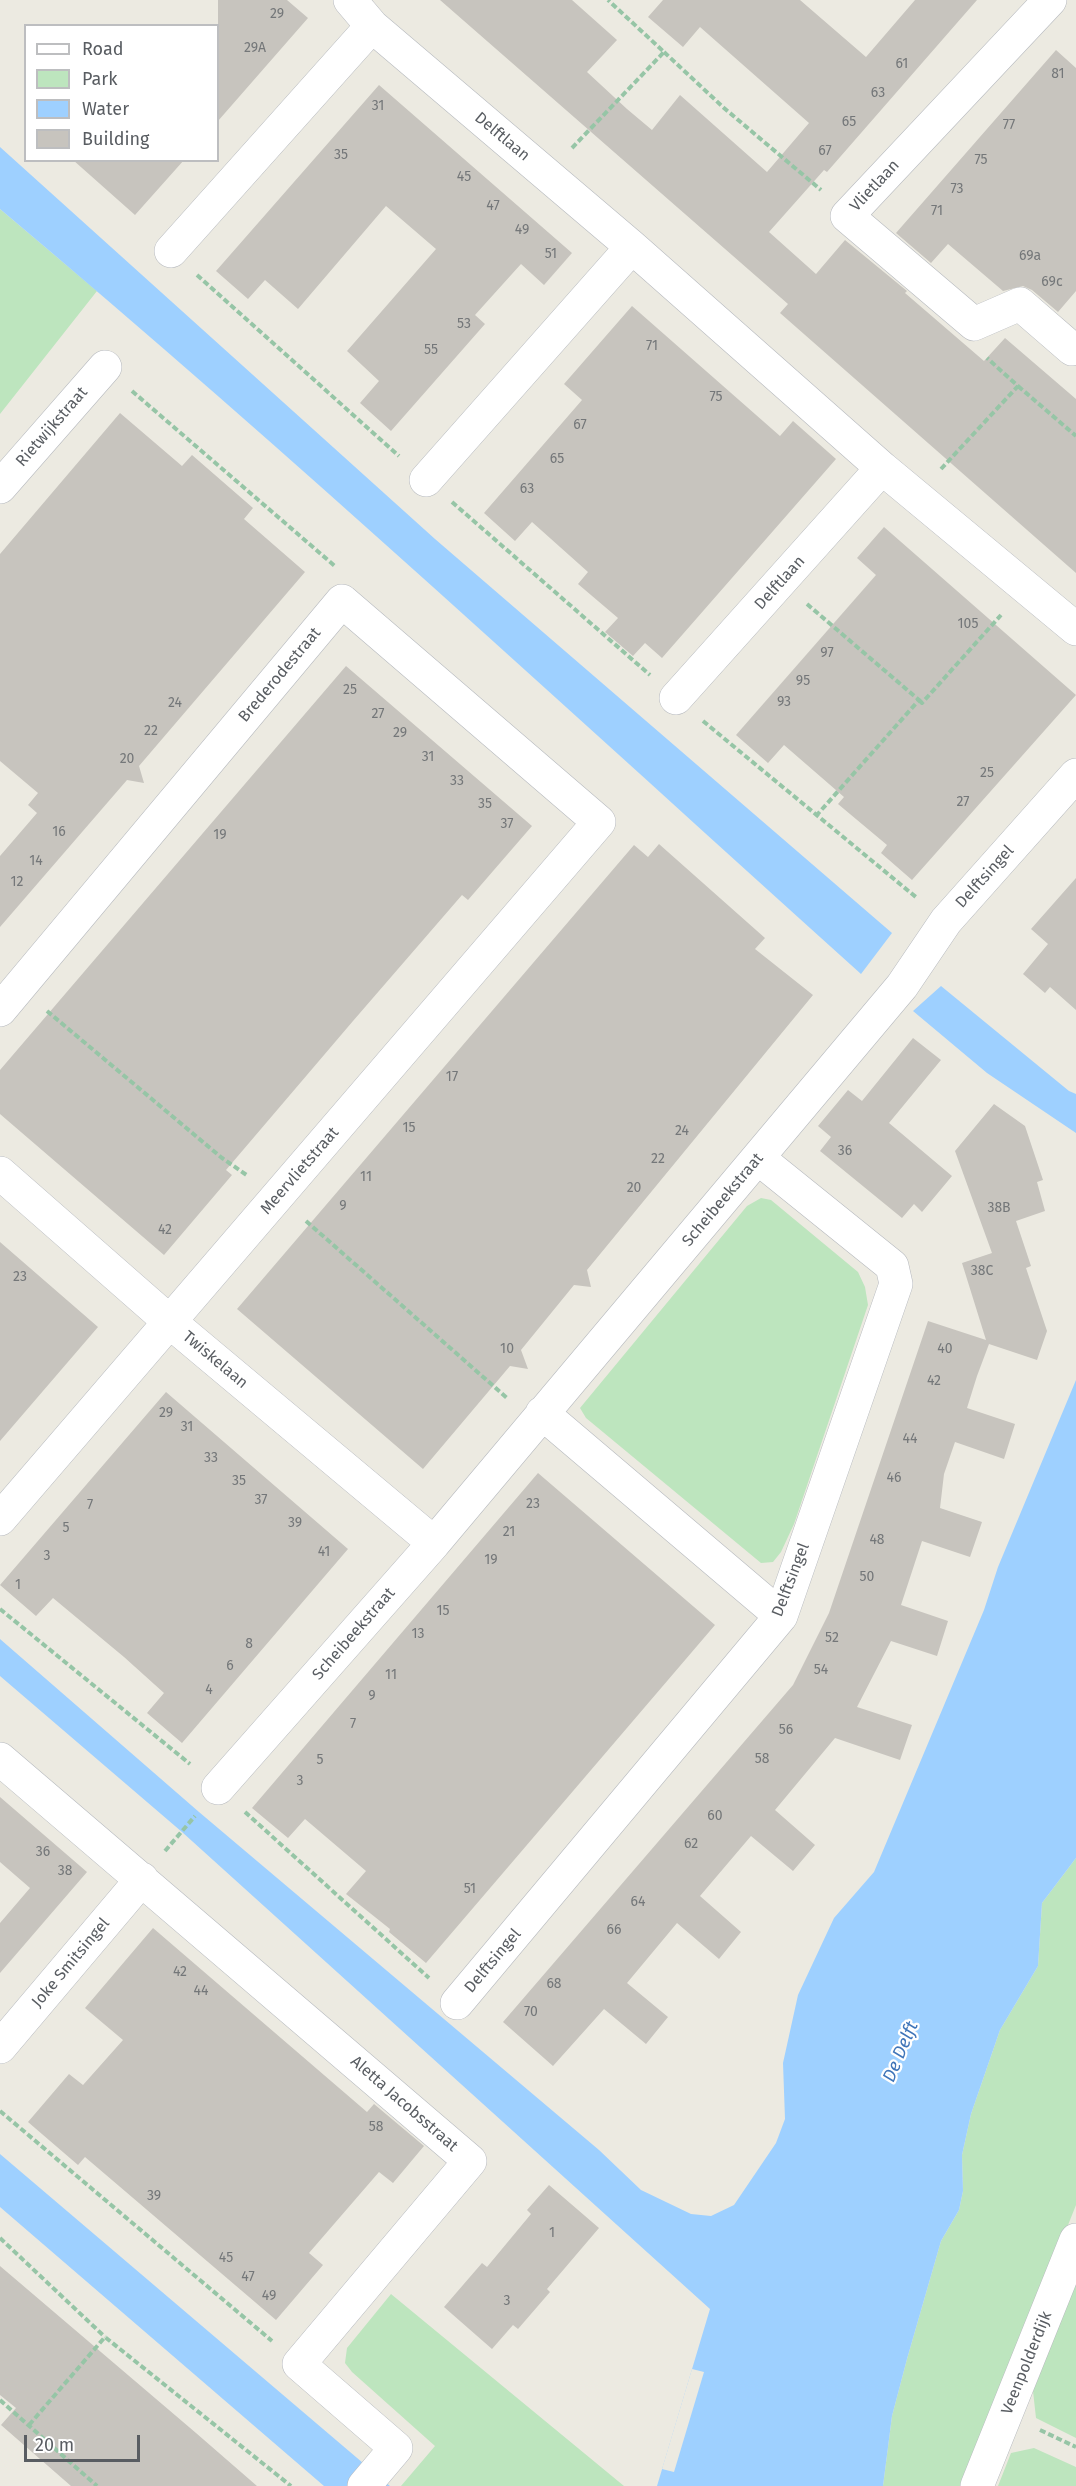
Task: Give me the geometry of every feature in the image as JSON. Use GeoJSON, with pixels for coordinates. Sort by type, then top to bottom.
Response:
{"type":"FeatureCollection","features":[{"type":"Feature","properties":{"kind":"street","name":"Delftlaan"},"geometry":{"type":"LineString","coordinates":[[350,0],[372,26],[632,247],[882,468],[1076,629]]}},
{"type":"Feature","properties":{"kind":"street","name":"Vlietlaan"},"geometry":{"type":"LineString","coordinates":[[974,324],[847,216],[1050,0]]}},
{"type":"Feature","properties":{"kind":"street"},"geometry":{"type":"LineString","coordinates":[[171,251],[372,26]]}},
{"type":"Feature","properties":{"kind":"street"},"geometry":{"type":"LineString","coordinates":[[426,480],[632,247]]}},
{"type":"Feature","properties":{"kind":"street"},"geometry":{"type":"LineString","coordinates":[[974,324],[1020,304],[1072,349]]}},
{"type":"Feature","properties":{"kind":"street","name":"Rietwijkstraat"},"geometry":{"type":"LineString","coordinates":[[0,487],[105,367]]}},
{"type":"Feature","properties":{"kind":"street","name":"Delftlaan"},"geometry":{"type":"LineString","coordinates":[[676,698],[882,468]]}},
{"type":"Feature","properties":{"kind":"street","name":"Meervlietstraat"},"geometry":{"type":"LineString","coordinates":[[0,1519],[599,822],[342,601]]}},
{"type":"Feature","properties":{"kind":"street","name":"Brederodestraat"},"geometry":{"type":"LineString","coordinates":[[0,1010],[342,601]]}},
{"type":"Feature","properties":{"kind":"street","name":"Delftsingel"},"geometry":{"type":"LineString","coordinates":[[902,986],[946,921],[1076,775]]}},
{"type":"Feature","properties":{"kind":"street","name":"Scheibeekstraat"},"geometry":{"type":"LineString","coordinates":[[218,1788],[434,1543],[902,986]]}},
{"type":"Feature","properties":{"kind":"street","name":"Delftsingel"},"geometry":{"type":"LineString","coordinates":[[457,2003],[781,1616],[896,1284],[892,1266],[758,1158]]}},
{"type":"Feature","properties":{"kind":"street","name":"Twiskelaan"},"geometry":{"type":"LineString","coordinates":[[0,1173],[170,1323],[434,1543]]}},
{"type":"Feature","properties":{"kind":"street"},"geometry":{"type":"LineString","coordinates":[[542,1413],[781,1616]]}},
{"type":"Feature","properties":{"kind":"street","name":"Aletta Jacobsstraat"},"geometry":{"type":"LineString","coordinates":[[0,1760],[471,2161],[299,2364]]}},
{"type":"Feature","properties":{"kind":"street","name":"Joke Smitsingel"},"geometry":{"type":"LineString","coordinates":[[0,2047],[142,1879]]}},
{"type":"Feature","properties":{"kind":"street","name":"Veenpolderdijk"},"geometry":{"type":"LineString","coordinates":[[977,2486],[1076,2240]]}},
{"type":"Feature","properties":{"kind":"street"},"geometry":{"type":"LineString","coordinates":[[299,2364],[396,2448],[373,2476]]}},
{"type":"Feature","properties":{"kind":"path"},"geometry":{"type":"LineString","coordinates":[[608,0],[724,108],[823,192],[847,216]]}},
{"type":"Feature","properties":{"kind":"path"},"geometry":{"type":"LineString","coordinates":[[546,174],[664,52]]}},
{"type":"Feature","properties":{"kind":"path"},"geometry":{"type":"LineString","coordinates":[[171,251],[426,480],[676,698],[816,816],[946,921]]}},
{"type":"Feature","properties":{"kind":"path"},"geometry":{"type":"LineString","coordinates":[[974,324],[976,348],[1076,436]]}},
{"type":"Feature","properties":{"kind":"path"},"geometry":{"type":"LineString","coordinates":[[105,367],[342,572],[342,601]]}},
{"type":"Feature","properties":{"kind":"path"},"geometry":{"type":"LineString","coordinates":[[916,496],[1018,386]]}},
{"type":"Feature","properties":{"kind":"path"},"geometry":{"type":"LineString","coordinates":[[781,582],[922,703],[1026,586]]}},
{"type":"Feature","properties":{"kind":"path"},"geometry":{"type":"LineString","coordinates":[[816,816],[919,700]]}},
{"type":"Feature","properties":{"kind":"path"},"geometry":{"type":"LineString","coordinates":[[163,1853],[218,1788]]}},
{"type":"Feature","properties":{"kind":"path"},"geometry":{"type":"LineString","coordinates":[[0,2111],[299,2364]]}},
{"type":"Feature","properties":{"kind":"path"},"geometry":{"type":"LineString","coordinates":[[0,2238],[105,2337],[291,2486]]}},
{"type":"Feature","properties":{"kind":"path"},"geometry":{"type":"LineString","coordinates":[[29,2425],[105,2337]]}},
{"type":"Feature","properties":{"kind":"path"},"geometry":{"type":"LineString","coordinates":[[0,2400],[97,2486]]}},
{"type":"Feature","properties":{"kind":"green space"},"geometry":{"type":"Polygon","coordinates":[[[0,209],[97,291],[0,414],[0,209]]]}},
{"type":"Feature","properties":{"kind":"green space"},"geometry":{"type":"Polygon","coordinates":[[[761,1198],[771,1200],[858,1272],[865,1287],[868,1305],[794,1524],[781,1552],[773,1562],[761,1563],[586,1418],[580,1408],[747,1206],[761,1198]]]}},
{"type":"Feature","properties":{"kind":"green space"},"geometry":{"type":"Polygon","coordinates":[[[1076,1858],[1076,2205],[964,2486],[883,2486],[892,2416],[907,2359],[941,2241],[959,2210],[963,2191],[962,2155],[971,2114],[1000,2030],[1038,1966],[1042,1903],[1076,1858]]]}},
{"type":"Feature","properties":{"kind":"green space"},"geometry":{"type":"Polygon","coordinates":[[[1076,2282],[1076,2438],[1036,2418],[1033,2391],[1076,2282]]]}},
{"type":"Feature","properties":{"kind":"green space"},"geometry":{"type":"Polygon","coordinates":[[[391,2294],[624,2486],[401,2486],[435,2446],[352,2372],[345,2363],[347,2348],[391,2294]]]}},
{"type":"Feature","properties":{"kind":"green space"},"geometry":{"type":"Polygon","coordinates":[[[1034,2448],[1076,2467],[1076,2486],[998,2486],[1011,2453],[1034,2448]]]}},
{"type":"Feature","properties":{"kind":"water"},"geometry":{"type":"Polygon","coordinates":[[[0,147],[435,539],[892,933],[861,974],[326,492],[110,302],[0,209],[0,147]]]}},
{"type":"Feature","properties":{"kind":"water"},"geometry":{"type":"Polygon","coordinates":[[[941,986],[1069,1091],[1076,1094],[1076,1133],[987,1073],[913,1011],[941,986]]]}},
{"type":"Feature","properties":{"kind":"water","name":"De Delft"},"geometry":{"type":"Polygon","coordinates":[[[1076,1380],[1076,1858],[1042,1903],[1038,1966],[1000,2030],[971,2114],[962,2155],[963,2191],[959,2210],[941,2241],[907,2359],[892,2416],[883,2486],[657,2486],[710,2309],[182,1832],[0,1676],[0,1639],[199,1812],[599,2150],[641,2190],[691,2214],[711,2216],[734,2205],[776,2143],[785,2119],[783,2063],[798,1995],[834,1918],[874,1872],[984,1610],[998,1567],[1076,1380]]]}},
{"type":"Feature","properties":{"kind":"water"},"geometry":{"type":"Polygon","coordinates":[[[0,2154],[390,2486],[324,2486],[0,2207],[0,2154]]]}},
{"type":"Feature","properties":{"kind":"pier"},"geometry":{"type":"Polygon","coordinates":[[[692,2369],[704,2372],[674,2472],[662,2469],[692,2369]]]}},
{"type":"Feature","properties":{"kind":"building"},"geometry":{"type":"Polygon","coordinates":[[[218,0],[287,0],[308,18],[219,120],[219,24],[218,0]]]}},
{"type":"Feature","properties":{"kind":"building"},"geometry":{"type":"Polygon","coordinates":[[[440,0],[572,0],[617,40],[587,72],[627,109],[652,130],[680,95],[767,172],[809,123],[700,27],[683,47],[648,17],[663,0],[800,0],[866,57],[915,0],[977,0],[827,172],[824,170],[769,232],[816,274],[845,240],[907,291],[905,293],[984,361],[1005,338],[1076,399],[1076,573],[780,313],[788,304],[440,0]]]}},
{"type":"Feature","properties":{"kind":"building"},"geometry":{"type":"Polygon","coordinates":[[[1056,50],[1076,68],[1076,291],[1058,312],[1032,290],[1023,286],[1003,291],[948,244],[931,263],[896,233],[1056,50]]]}},
{"type":"Feature","properties":{"kind":"building"},"geometry":{"type":"Polygon","coordinates":[[[379,85],[572,253],[544,285],[521,264],[475,315],[485,324],[391,431],[360,403],[379,381],[347,351],[436,249],[386,206],[298,309],[265,280],[248,299],[216,271],[379,85]]]}},
{"type":"Feature","properties":{"kind":"building"},"geometry":{"type":"Polygon","coordinates":[[[75,162],[182,162],[135,215],[75,162]]]}},
{"type":"Feature","properties":{"kind":"building"},"geometry":{"type":"Polygon","coordinates":[[[632,306],[780,436],[793,421],[836,459],[662,658],[645,643],[633,656],[605,632],[618,618],[578,584],[588,572],[532,522],[515,541],[484,513],[582,400],[564,384],[632,306]]]}},
{"type":"Feature","properties":{"kind":"building"},"geometry":{"type":"Polygon","coordinates":[[[120,413],[182,466],[192,455],[253,508],[244,519],[305,572],[139,766],[144,783],[127,780],[0,927],[0,856],[37,813],[28,805],[38,793],[0,761],[0,554],[120,413]]]}},
{"type":"Feature","properties":{"kind":"building"},"geometry":{"type":"Polygon","coordinates":[[[884,527],[1076,695],[912,880],[881,853],[887,845],[838,804],[844,797],[784,745],[768,763],[736,735],[876,575],[857,558],[884,527]]]}},
{"type":"Feature","properties":{"kind":"building"},"geometry":{"type":"Polygon","coordinates":[[[346,666],[532,826],[468,900],[462,895],[353,1021],[226,1170],[232,1175],[164,1255],[0,1114],[0,1070],[346,666]]]}},
{"type":"Feature","properties":{"kind":"building"},"geometry":{"type":"Polygon","coordinates":[[[659,844],[765,938],[755,949],[813,995],[587,1270],[591,1287],[574,1285],[521,1350],[528,1369],[510,1366],[423,1469],[237,1309],[634,845],[648,857],[659,844]]]}},
{"type":"Feature","properties":{"kind":"building"},"geometry":{"type":"Polygon","coordinates":[[[1076,878],[1076,1010],[1050,987],[1045,993],[1023,974],[1048,944],[1031,929],[1076,878]]]}},
{"type":"Feature","properties":{"kind":"building"},"geometry":{"type":"Polygon","coordinates":[[[913,1038],[941,1060],[889,1123],[952,1176],[922,1212],[914,1204],[902,1218],[820,1151],[831,1137],[818,1126],[848,1090],[862,1101],[913,1038]]]}},
{"type":"Feature","properties":{"kind":"building"},"geometry":{"type":"Polygon","coordinates":[[[994,1104],[1025,1126],[1043,1180],[1037,1182],[1045,1211],[1016,1221],[1031,1266],[1026,1268],[1047,1331],[1037,1360],[989,1344],[977,1376],[967,1408],[1015,1424],[1004,1459],[955,1442],[944,1474],[940,1508],[982,1522],[970,1557],[922,1541],[901,1605],[948,1621],[937,1656],[891,1641],[857,1707],[912,1725],[900,1760],[835,1738],[775,1810],[815,1845],[793,1871],[751,1836],[700,1896],[741,1932],[719,1959],[677,1923],[627,1983],[668,2017],[646,2044],[604,2009],[553,2066],[503,2022],[793,1685],[829,1613],[928,1321],[986,1340],[962,1263],[992,1253],[955,1151],[994,1104]]]}},
{"type":"Feature","properties":{"kind":"building"},"geometry":{"type":"Polygon","coordinates":[[[0,1242],[98,1327],[0,1441],[0,1242]]]}},
{"type":"Feature","properties":{"kind":"building"},"geometry":{"type":"Polygon","coordinates":[[[166,1392],[348,1549],[182,1743],[147,1713],[164,1693],[124,1657],[53,1598],[36,1616],[0,1585],[166,1392]]]}},
{"type":"Feature","properties":{"kind":"building"},"geometry":{"type":"Polygon","coordinates":[[[538,1473],[715,1625],[426,1963],[389,1932],[390,1929],[346,1894],[366,1871],[305,1819],[288,1838],[252,1808],[538,1473]]]}},
{"type":"Feature","properties":{"kind":"building"},"geometry":{"type":"Polygon","coordinates":[[[0,1797],[87,1872],[0,1973],[0,1923],[30,1888],[0,1862],[0,1797]]]}},
{"type":"Feature","properties":{"kind":"building"},"geometry":{"type":"Polygon","coordinates":[[[153,1928],[367,2112],[374,2104],[424,2146],[393,2183],[379,2172],[309,2253],[323,2265],[276,2320],[85,2157],[78,2165],[28,2122],[69,2074],[83,2085],[123,2040],[85,2008],[153,1928]]]}},
{"type":"Feature","properties":{"kind":"building"},"geometry":{"type":"Polygon","coordinates":[[[549,2185],[599,2228],[547,2289],[550,2292],[518,2329],[513,2325],[492,2349],[444,2307],[482,2263],[487,2267],[531,2214],[527,2210],[549,2185]]]}},
{"type":"Feature","properties":{"kind":"building"},"geometry":{"type":"Polygon","coordinates":[[[0,2266],[257,2486],[71,2486],[1,2425],[16,2408],[0,2395],[0,2266]]]}}]}
